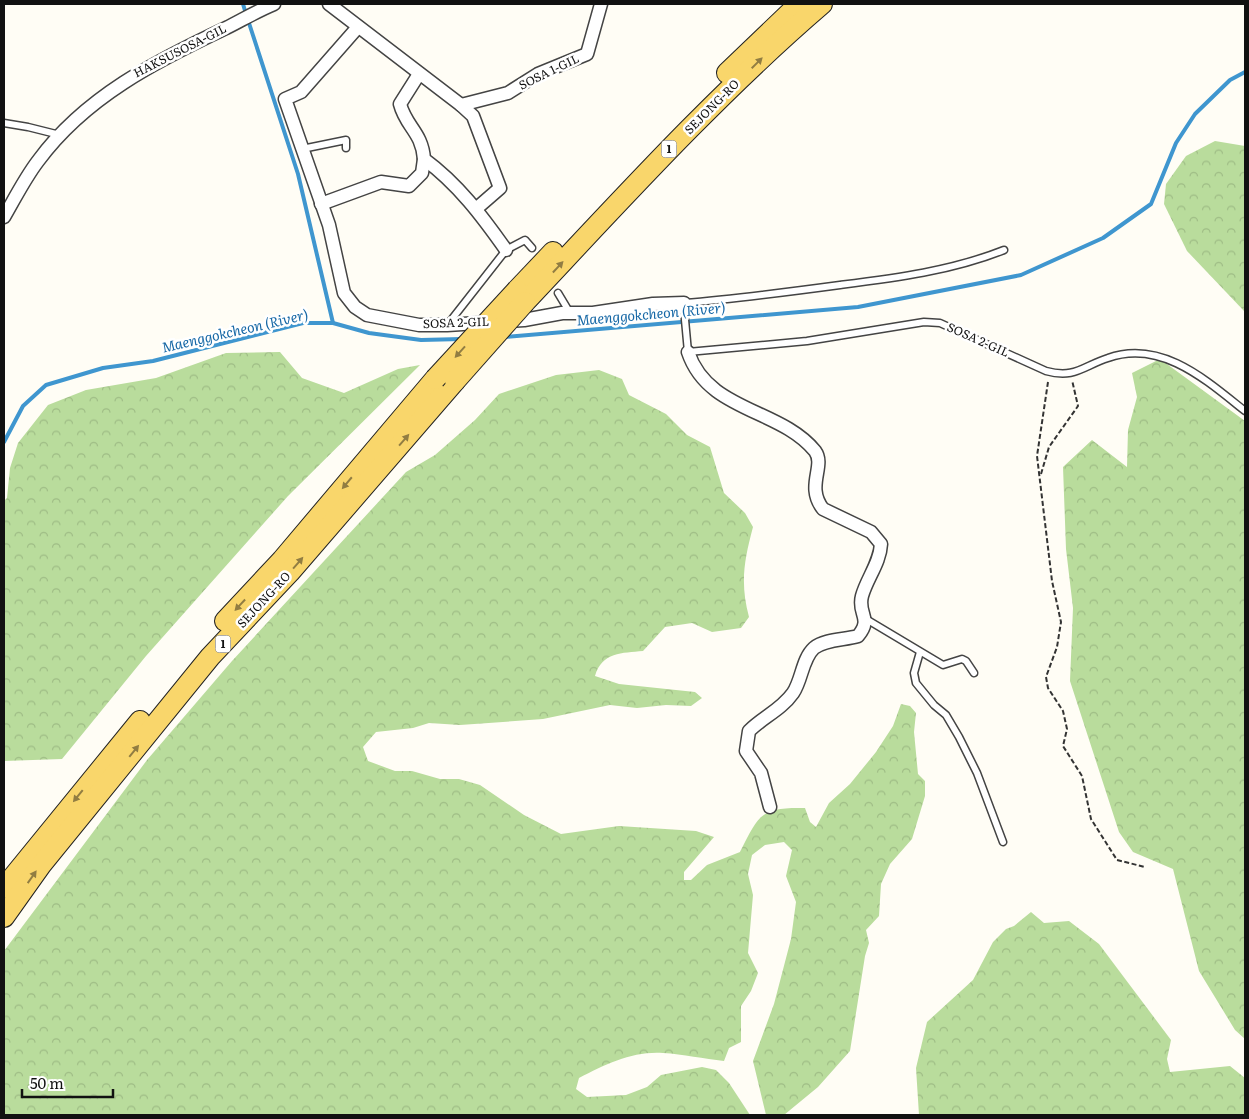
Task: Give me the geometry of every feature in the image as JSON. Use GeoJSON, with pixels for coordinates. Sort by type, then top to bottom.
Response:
{"type":"FeatureCollection","features":[{"type":"Feature","properties":{"kind":"main road","name":"SEJONG-RO"},"geometry":{"type":"LineString","coordinates":[[521,296],[661,139],[799,4]]}},
{"type":"Feature","properties":{"kind":"main road","name":"SEJONG-RO"},"geometry":{"type":"LineString","coordinates":[[521,296],[780,40],[822,4]]}},
{"type":"Feature","properties":{"kind":"main road","name":"1"},"geometry":{"type":"LineString","coordinates":[[445,380],[521,296]]}},
{"type":"Feature","properties":{"kind":"main road","name":"SEJONG-RO"},"geometry":{"type":"LineString","coordinates":[[4,888],[200,648],[445,380]]}},
{"type":"Feature","properties":{"kind":"main road","name":"SEJONG-RO"},"geometry":{"type":"LineString","coordinates":[[4,917],[41,865],[210,657],[290,572],[445,380]]}},
{"type":"Feature","properties":{"kind":"street"},"geometry":{"type":"LineString","coordinates":[[329,4],[473,116],[500,188],[477,208]]}},
{"type":"Feature","properties":{"kind":"street","name":"SOSA 1-GIL"},"geometry":{"type":"LineString","coordinates":[[461,105],[508,93],[538,74],[587,54],[601,4]]}},
{"type":"Feature","properties":{"kind":"street","name":"HAKSUSOSA-GIL"},"geometry":{"type":"LineString","coordinates":[[4,217],[38,161],[60,135],[125,80],[163,58],[271,5]]}},
{"type":"Feature","properties":{"kind":"street","name":"SOSA 2-GIL"},"geometry":{"type":"LineString","coordinates":[[358,27],[301,92],[285,99],[329,225],[344,293],[355,307],[367,315],[380,318],[418,325],[447,325],[524,320],[570,313],[684,306]]}},
{"type":"Feature","properties":{"kind":"street"},"geometry":{"type":"LineString","coordinates":[[321,204],[381,182],[408,186],[422,173],[423,146],[416,132],[403,117],[400,104],[419,74]]}},
{"type":"Feature","properties":{"kind":"street"},"geometry":{"type":"LineString","coordinates":[[424,159],[443,173],[477,208],[506,250]]}},
{"type":"Feature","properties":{"kind":"street"},"geometry":{"type":"LineString","coordinates":[[688,350],[692,365],[706,384],[741,406],[801,438],[816,453],[819,461],[814,495],[823,509],[871,532],[878,538],[881,544],[880,554],[860,604],[866,619],[864,628],[858,636],[823,642],[815,647],[808,654],[792,694],[781,708],[749,731],[746,751],[761,773],[770,806]]}},
{"type":"Feature","properties":{"kind":"lane"},"geometry":{"type":"LineString","coordinates":[[4,123],[60,135]]}},
{"type":"Feature","properties":{"kind":"lane"},"geometry":{"type":"LineString","coordinates":[[302,148],[346,140],[346,148]]}},
{"type":"Feature","properties":{"kind":"lane"},"geometry":{"type":"LineString","coordinates":[[447,325],[506,250],[526,240],[532,248]]}},
{"type":"Feature","properties":{"kind":"lane"},"geometry":{"type":"LineString","coordinates":[[688,350],[684,306],[891,278],[972,263],[1004,250]]}},
{"type":"Feature","properties":{"kind":"lane"},"geometry":{"type":"LineString","coordinates":[[558,293],[570,313]]}},
{"type":"Feature","properties":{"kind":"lane","name":"SOSA 2-GIL"},"geometry":{"type":"LineString","coordinates":[[688,350],[807,341],[924,322],[940,323],[1050,372],[1063,375],[1071,374],[1108,358],[1133,352],[1155,354],[1176,362],[1245,411]]}},
{"type":"Feature","properties":{"kind":"lane"},"geometry":{"type":"LineString","coordinates":[[866,619],[943,665],[962,659],[966,661],[974,673]]}},
{"type":"Feature","properties":{"kind":"lane"},"geometry":{"type":"LineString","coordinates":[[920,652],[914,672],[916,683],[934,705],[946,715],[959,737],[977,773],[1003,842]]}},
{"type":"Feature","properties":{"kind":"path"},"geometry":{"type":"LineString","coordinates":[[1050,372],[1037,456],[1052,581],[1061,622],[1057,647],[1046,677],[1048,688],[1063,711],[1066,729],[1063,746],[1082,776],[1091,819],[1117,860],[1145,867]]}},
{"type":"Feature","properties":{"kind":"path"},"geometry":{"type":"LineString","coordinates":[[1041,477],[1049,447],[1078,406],[1071,374]]}},
{"type":"Feature","properties":{"kind":"green space"},"geometry":{"type":"Polygon","coordinates":[[[1215,141],[1245,146],[1245,312],[1187,251],[1164,204],[1166,184],[1186,156],[1215,141]]]}},
{"type":"Feature","properties":{"kind":"green space"},"geometry":{"type":"Polygon","coordinates":[[[280,352],[302,378],[344,393],[398,369],[420,365],[288,496],[146,656],[62,759],[4,761],[4,501],[7,498],[10,468],[18,443],[48,405],[86,390],[156,378],[226,353],[280,352]]]}},
{"type":"Feature","properties":{"kind":"green space"},"geometry":{"type":"Polygon","coordinates":[[[1160,359],[1245,421],[1245,1039],[1235,1030],[1199,971],[1173,869],[1133,852],[1119,832],[1070,681],[1073,608],[1066,549],[1063,467],[1092,440],[1127,467],[1128,430],[1137,397],[1132,373],[1160,359]]]}},
{"type":"Feature","properties":{"kind":"green space"},"geometry":{"type":"Polygon","coordinates":[[[599,370],[622,379],[629,395],[666,414],[687,435],[710,447],[724,493],[745,513],[753,527],[744,572],[746,605],[749,617],[741,628],[712,632],[692,623],[665,627],[643,651],[620,653],[602,662],[595,676],[619,684],[695,692],[702,698],[691,706],[666,705],[637,708],[610,705],[543,719],[460,725],[429,723],[413,728],[376,732],[363,747],[368,761],[395,771],[412,771],[440,779],[459,779],[480,785],[524,815],[561,834],[619,826],[696,831],[714,837],[684,872],[684,880],[691,880],[707,865],[740,852],[757,822],[770,812],[779,809],[805,808],[810,822],[816,827],[829,803],[850,784],[876,752],[893,726],[901,704],[910,706],[916,713],[914,732],[918,774],[925,781],[925,796],[912,839],[890,864],[881,884],[879,916],[866,930],[869,943],[865,956],[850,1051],[818,1087],[784,1115],[766,1115],[753,1061],[774,1004],[791,939],[796,902],[786,876],[792,850],[784,842],[765,845],[752,855],[748,874],[753,895],[748,953],[758,973],[751,991],[741,1006],[741,1042],[729,1048],[724,1061],[663,1053],[630,1056],[579,1078],[576,1089],[587,1097],[626,1095],[647,1087],[661,1075],[702,1067],[716,1070],[729,1083],[750,1115],[4,1115],[4,951],[147,760],[232,661],[406,472],[435,455],[475,420],[499,394],[556,375],[599,370]]]}},
{"type":"Feature","properties":{"kind":"green space"},"geometry":{"type":"Polygon","coordinates":[[[1031,912],[1044,923],[1069,921],[1099,944],[1171,1040],[1167,1059],[1170,1072],[1230,1066],[1245,1078],[1245,1115],[919,1115],[916,1068],[927,1022],[973,980],[993,942],[1006,929],[1014,926],[1031,912]]]}},
{"type":"Feature","properties":{"kind":"waterway"},"geometry":{"type":"LineString","coordinates":[[243,4],[246,14]]}},
{"type":"Feature","properties":{"kind":"waterway"},"geometry":{"type":"LineString","coordinates":[[248,20],[298,174],[333,323]]}},
{"type":"Feature","properties":{"kind":"waterway","name":"Maenggokcheon (River)"},"geometry":{"type":"LineString","coordinates":[[504,337],[858,307],[1021,275],[1103,238],[1151,204],[1176,143],[1195,114],[1230,80],[1245,72]]}},
{"type":"Feature","properties":{"kind":"waterway","name":"Maenggokcheon (River)"},"geometry":{"type":"LineString","coordinates":[[4,442],[23,406],[46,385],[103,368],[153,361],[303,323],[333,323],[369,333],[421,340],[462,339]]}}]}
